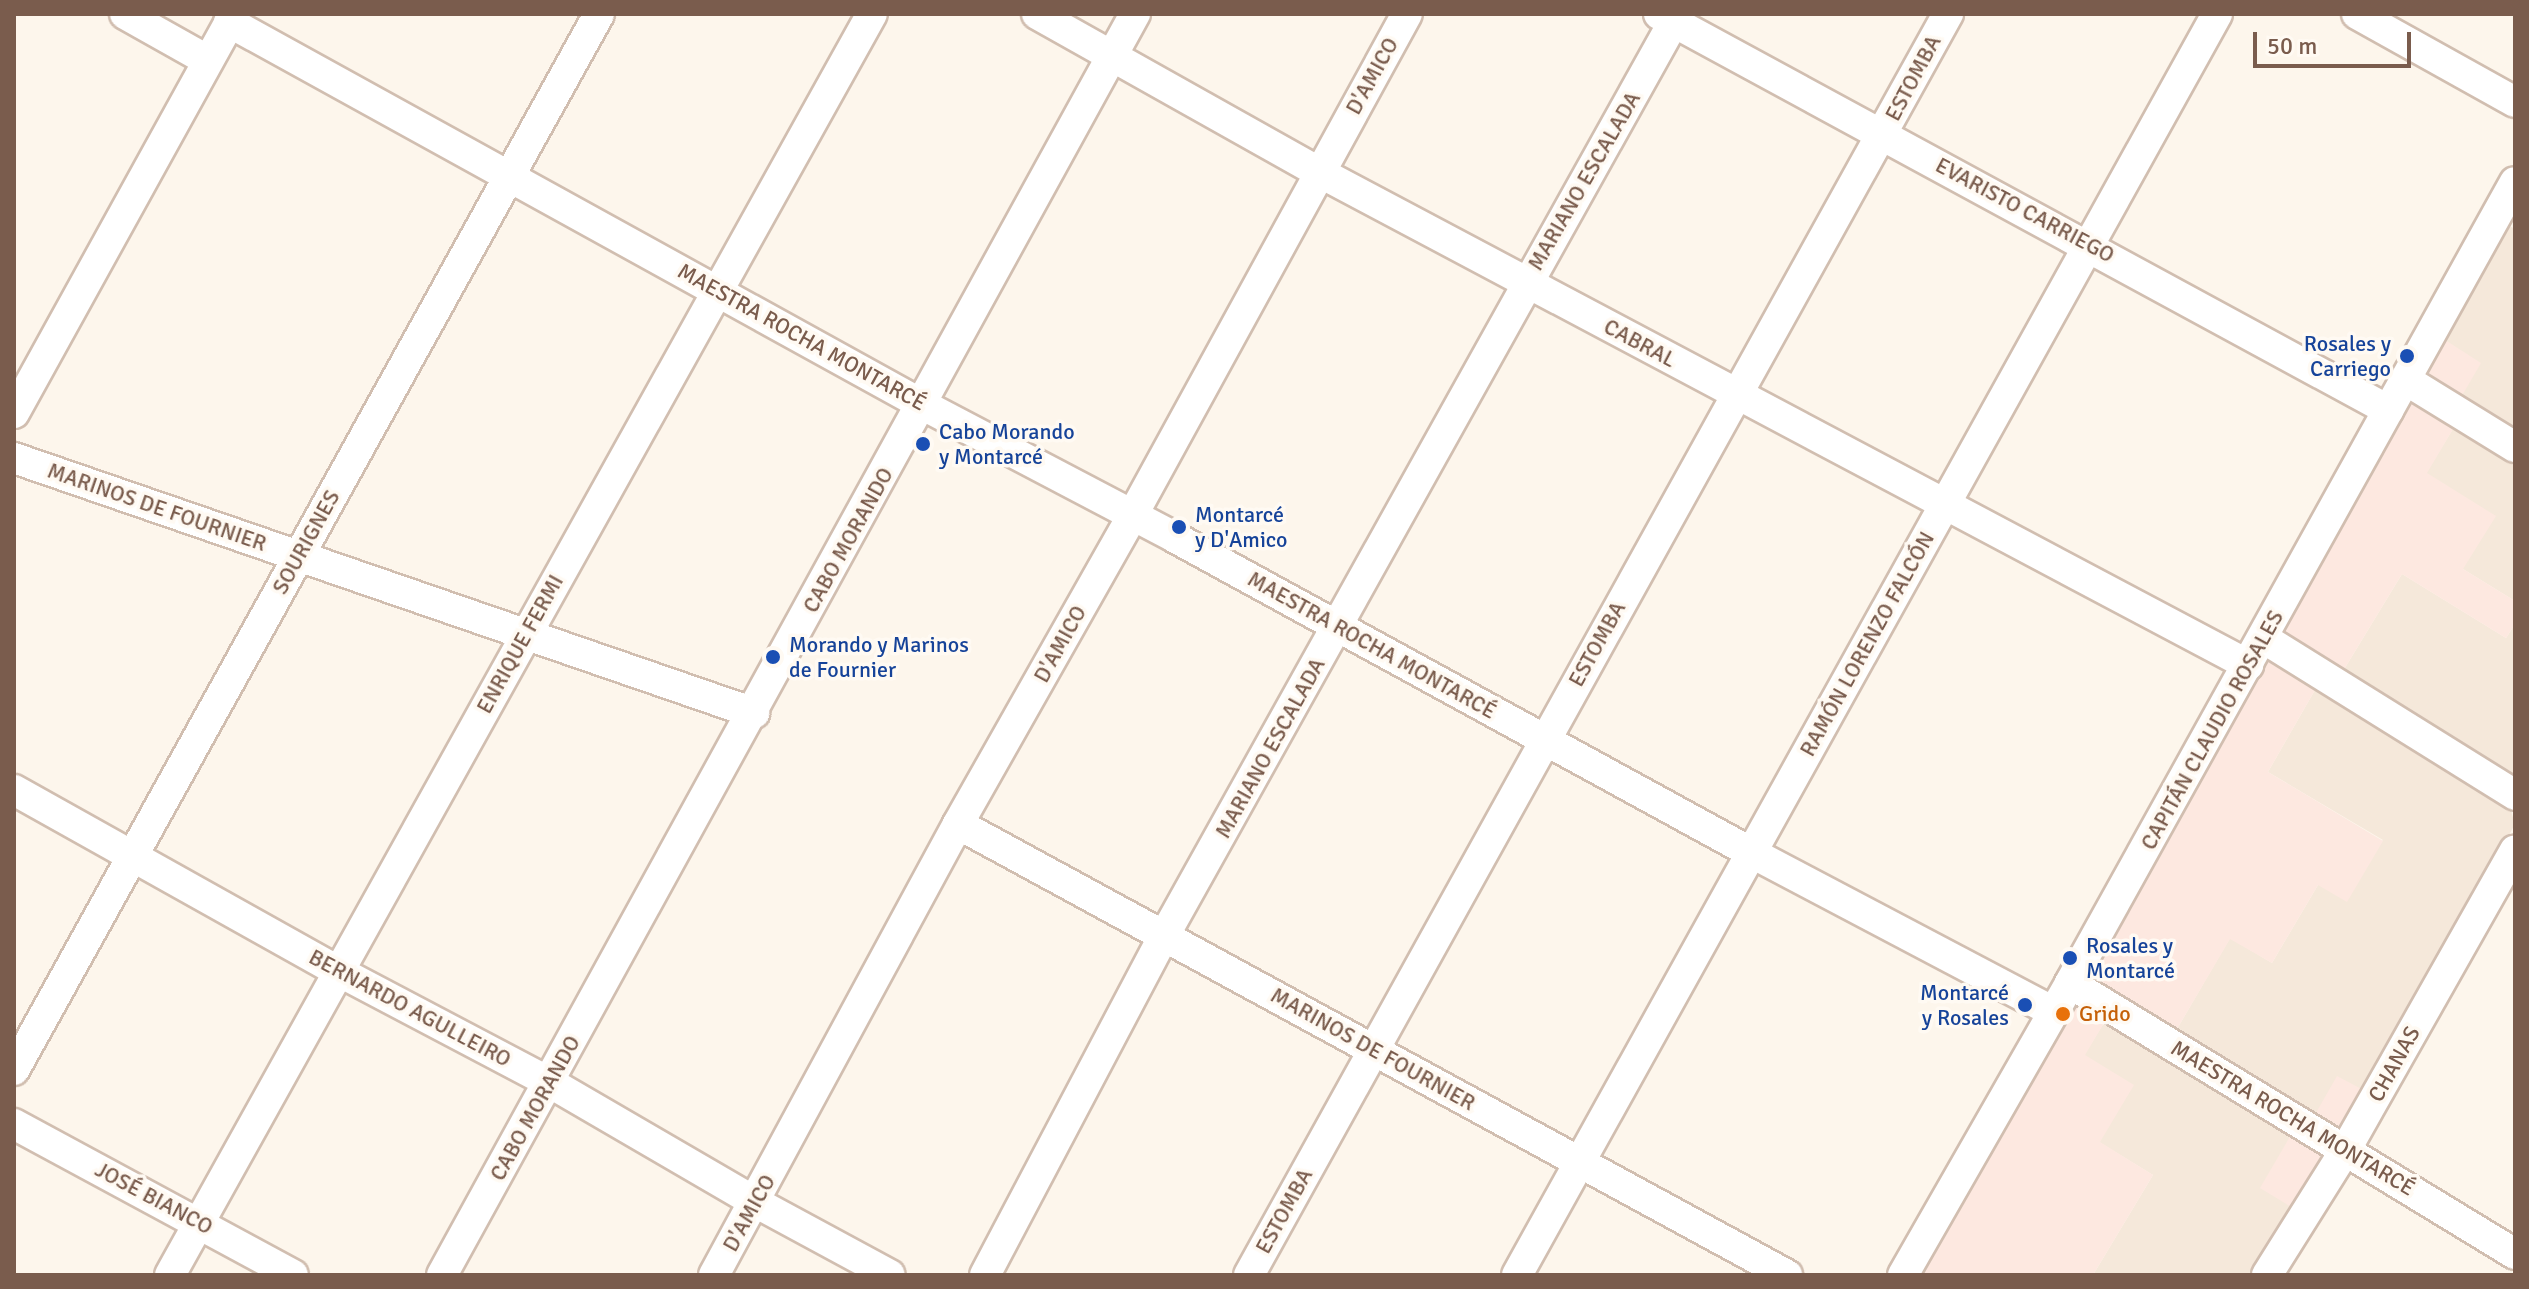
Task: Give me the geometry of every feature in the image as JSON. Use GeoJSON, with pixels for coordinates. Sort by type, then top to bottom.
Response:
{"type":"FeatureCollection","features":[{"type":"Feature","properties":{"kind":"street"},"geometry":{"type":"LineString","coordinates":[[125,14],[207,60]]}},
{"type":"Feature","properties":{"kind":"street","name":"SOURIGNES"},"geometry":{"type":"LineString","coordinates":[[14,1070],[599,14]]}},
{"type":"Feature","properties":{"kind":"street","name":"ENRIQUE FERMI"},"geometry":{"type":"LineString","coordinates":[[170,1275],[525,632],[872,14]]}},
{"type":"Feature","properties":{"kind":"street","name":"CABRAL"},"geometry":{"type":"LineString","coordinates":[[1037,14],[1319,172],[2248,665]]}},
{"type":"Feature","properties":{"kind":"street","name":"CABO MORANDO"},"geometry":{"type":"LineString","coordinates":[[442,1275],[754,713],[1135,14]]}},
{"type":"Feature","properties":{"kind":"street","name":"D'AMICO"},"geometry":{"type":"LineString","coordinates":[[714,1275],[958,824],[1132,516],[1407,14]]}},
{"type":"Feature","properties":{"kind":"street","name":"ESTOMBA"},"geometry":{"type":"LineString","coordinates":[[1249,1275],[1948,14]]}},
{"type":"Feature","properties":{"kind":"street","name":"RAMÓN LORENZO FALCÓN"},"geometry":{"type":"LineString","coordinates":[[1517,1275],[2217,14]]}},
{"type":"Feature","properties":{"kind":"street"},"geometry":{"type":"LineString","coordinates":[[2357,14],[2515,102]]}},
{"type":"Feature","properties":{"kind":"street","name":"EVARISTO CARRIEGO"},"geometry":{"type":"LineString","coordinates":[[1671,17],[2388,410]]}},
{"type":"Feature","properties":{"kind":"street","name":"MARIANO ESCALADA"},"geometry":{"type":"LineString","coordinates":[[985,1275],[1164,936],[1339,626],[1671,17]]}},
{"type":"Feature","properties":{"kind":"street"},"geometry":{"type":"LineString","coordinates":[[14,413],[231,18]]}},
{"type":"Feature","properties":{"kind":"street","name":"MAESTRA ROCHA MONTARCÉ"},"geometry":{"type":"LineString","coordinates":[[231,18],[507,177],[719,290],[923,405],[2053,1012]]}},
{"type":"Feature","properties":{"kind":"street","name":"CAPITÁN CLAUDIO ROSALES"},"geometry":{"type":"LineString","coordinates":[[1903,1275],[2070,983],[2515,182]]}},
{"type":"Feature","properties":{"kind":"street"},"geometry":{"type":"LineString","coordinates":[[2406,380],[2515,447]]}},
{"type":"Feature","properties":{"kind":"street","name":"MARINOS DE FOURNIER"},"geometry":{"type":"LineString","coordinates":[[14,458],[754,713]]}},
{"type":"Feature","properties":{"kind":"street"},"geometry":{"type":"LineString","coordinates":[[2263,638],[2515,795]]}},
{"type":"Feature","properties":{"kind":"street","name":"BERNARDO AGULLEIRO"},"geometry":{"type":"LineString","coordinates":[[14,790],[340,972],[549,1082],[755,1202],[890,1275]]}},
{"type":"Feature","properties":{"kind":"street","name":"MARINOS DE FOURNIER"},"geometry":{"type":"LineString","coordinates":[[958,824],[1787,1275]]}},
{"type":"Feature","properties":{"kind":"street","name":"CHANAS"},"geometry":{"type":"LineString","coordinates":[[2267,1275],[2346,1149],[2515,850]]}},
{"type":"Feature","properties":{"kind":"street","name":"MAESTRA ROCHA MONTARCÉ"},"geometry":{"type":"LineString","coordinates":[[2070,983],[2515,1254]]}},
{"type":"Feature","properties":{"kind":"street","name":"JOSÉ BIANCO"},"geometry":{"type":"LineString","coordinates":[[14,1124],[293,1275]]}},
{"type":"Feature","properties":{"kind":"shaded area"},"geometry":{"type":"Polygon","coordinates":[[[2506,224],[2515,229],[2515,434],[2460,399],[2442,338],[2506,224]]]}},
{"type":"Feature","properties":{"kind":"shaded area"},"geometry":{"type":"Polygon","coordinates":[[[2442,338],[2481,363],[2460,399],[2428,377],[2427,370],[2442,338]]]}},
{"type":"Feature","properties":{"kind":"shaded area"},"geometry":{"type":"Polygon","coordinates":[[[2418,401],[2456,424],[2427,473],[2496,516],[2463,569],[2515,601],[2515,624],[2506,638],[2402,574],[2340,676],[2284,637],[2282,629],[2402,408],[2418,401]]]}},
{"type":"Feature","properties":{"kind":"shaded area"},"geometry":{"type":"Polygon","coordinates":[[[2456,424],[2515,461],[2515,601],[2463,569],[2426,473],[2456,424]]]}},
{"type":"Feature","properties":{"kind":"shaded area"},"geometry":{"type":"Polygon","coordinates":[[[2402,574],[2506,638],[2515,624],[2515,782],[2340,676],[2402,574]]]}},
{"type":"Feature","properties":{"kind":"shaded area"},"geometry":{"type":"Polygon","coordinates":[[[2278,660],[2319,683],[2268,772],[2383,841],[2347,902],[2318,885],[2272,963],[2230,939],[2177,1029],[2096,981],[2091,969],[2257,671],[2266,662],[2278,660]]]}},
{"type":"Feature","properties":{"kind":"shaded area"},"geometry":{"type":"Polygon","coordinates":[[[2319,683],[2508,801],[2515,824],[2369,1093],[2312,1118],[2177,1029],[2230,938],[2272,963],[2318,885],[2383,840],[2268,772],[2319,683]]]}},
{"type":"Feature","properties":{"kind":"shaded area"},"geometry":{"type":"Polygon","coordinates":[[[2078,1004],[2107,1018],[2085,1055],[2134,1085],[2100,1142],[2153,1175],[2093,1275],[1919,1275],[2068,1008],[2078,1004]]]}},
{"type":"Feature","properties":{"kind":"shaded area"},"geometry":{"type":"Polygon","coordinates":[[[2107,1018],[2292,1133],[2296,1210],[2256,1275],[2093,1275],[2153,1175],[2099,1142],[2084,1055],[2107,1018]]]}},
{"type":"Feature","properties":{"kind":"shaded area"},"geometry":{"type":"Polygon","coordinates":[[[2337,1076],[2369,1093],[2341,1129],[2313,1118],[2337,1076]]]}},
{"type":"Feature","properties":{"kind":"shaded area"},"geometry":{"type":"Polygon","coordinates":[[[2292,1133],[2317,1147],[2322,1160],[2296,1210],[2260,1188],[2292,1133]]]}},
{"type":"Feature","properties":{"kind":"place","name":"Rosales y Carriego"},"geometry":{"type":"Point","coordinates":[2407,356]}},
{"type":"Feature","properties":{"kind":"place","name":"Cabo Morando y Montarcé"},"geometry":{"type":"Point","coordinates":[923,444]}},
{"type":"Feature","properties":{"kind":"place","name":"Montarcé y D'Amico"},"geometry":{"type":"Point","coordinates":[1179,527]}},
{"type":"Feature","properties":{"kind":"place","name":"Morando y Marinos de Fournier"},"geometry":{"type":"Point","coordinates":[773,657]}},
{"type":"Feature","properties":{"kind":"place","name":"Rosales y Montarcé"},"geometry":{"type":"Point","coordinates":[2070,958]}},
{"type":"Feature","properties":{"kind":"place","name":"Montarcé y Rosales"},"geometry":{"type":"Point","coordinates":[2025,1005]}},
{"type":"Feature","properties":{"kind":"place","name":"Grido"},"geometry":{"type":"Point","coordinates":[2063,1014]}}]}
